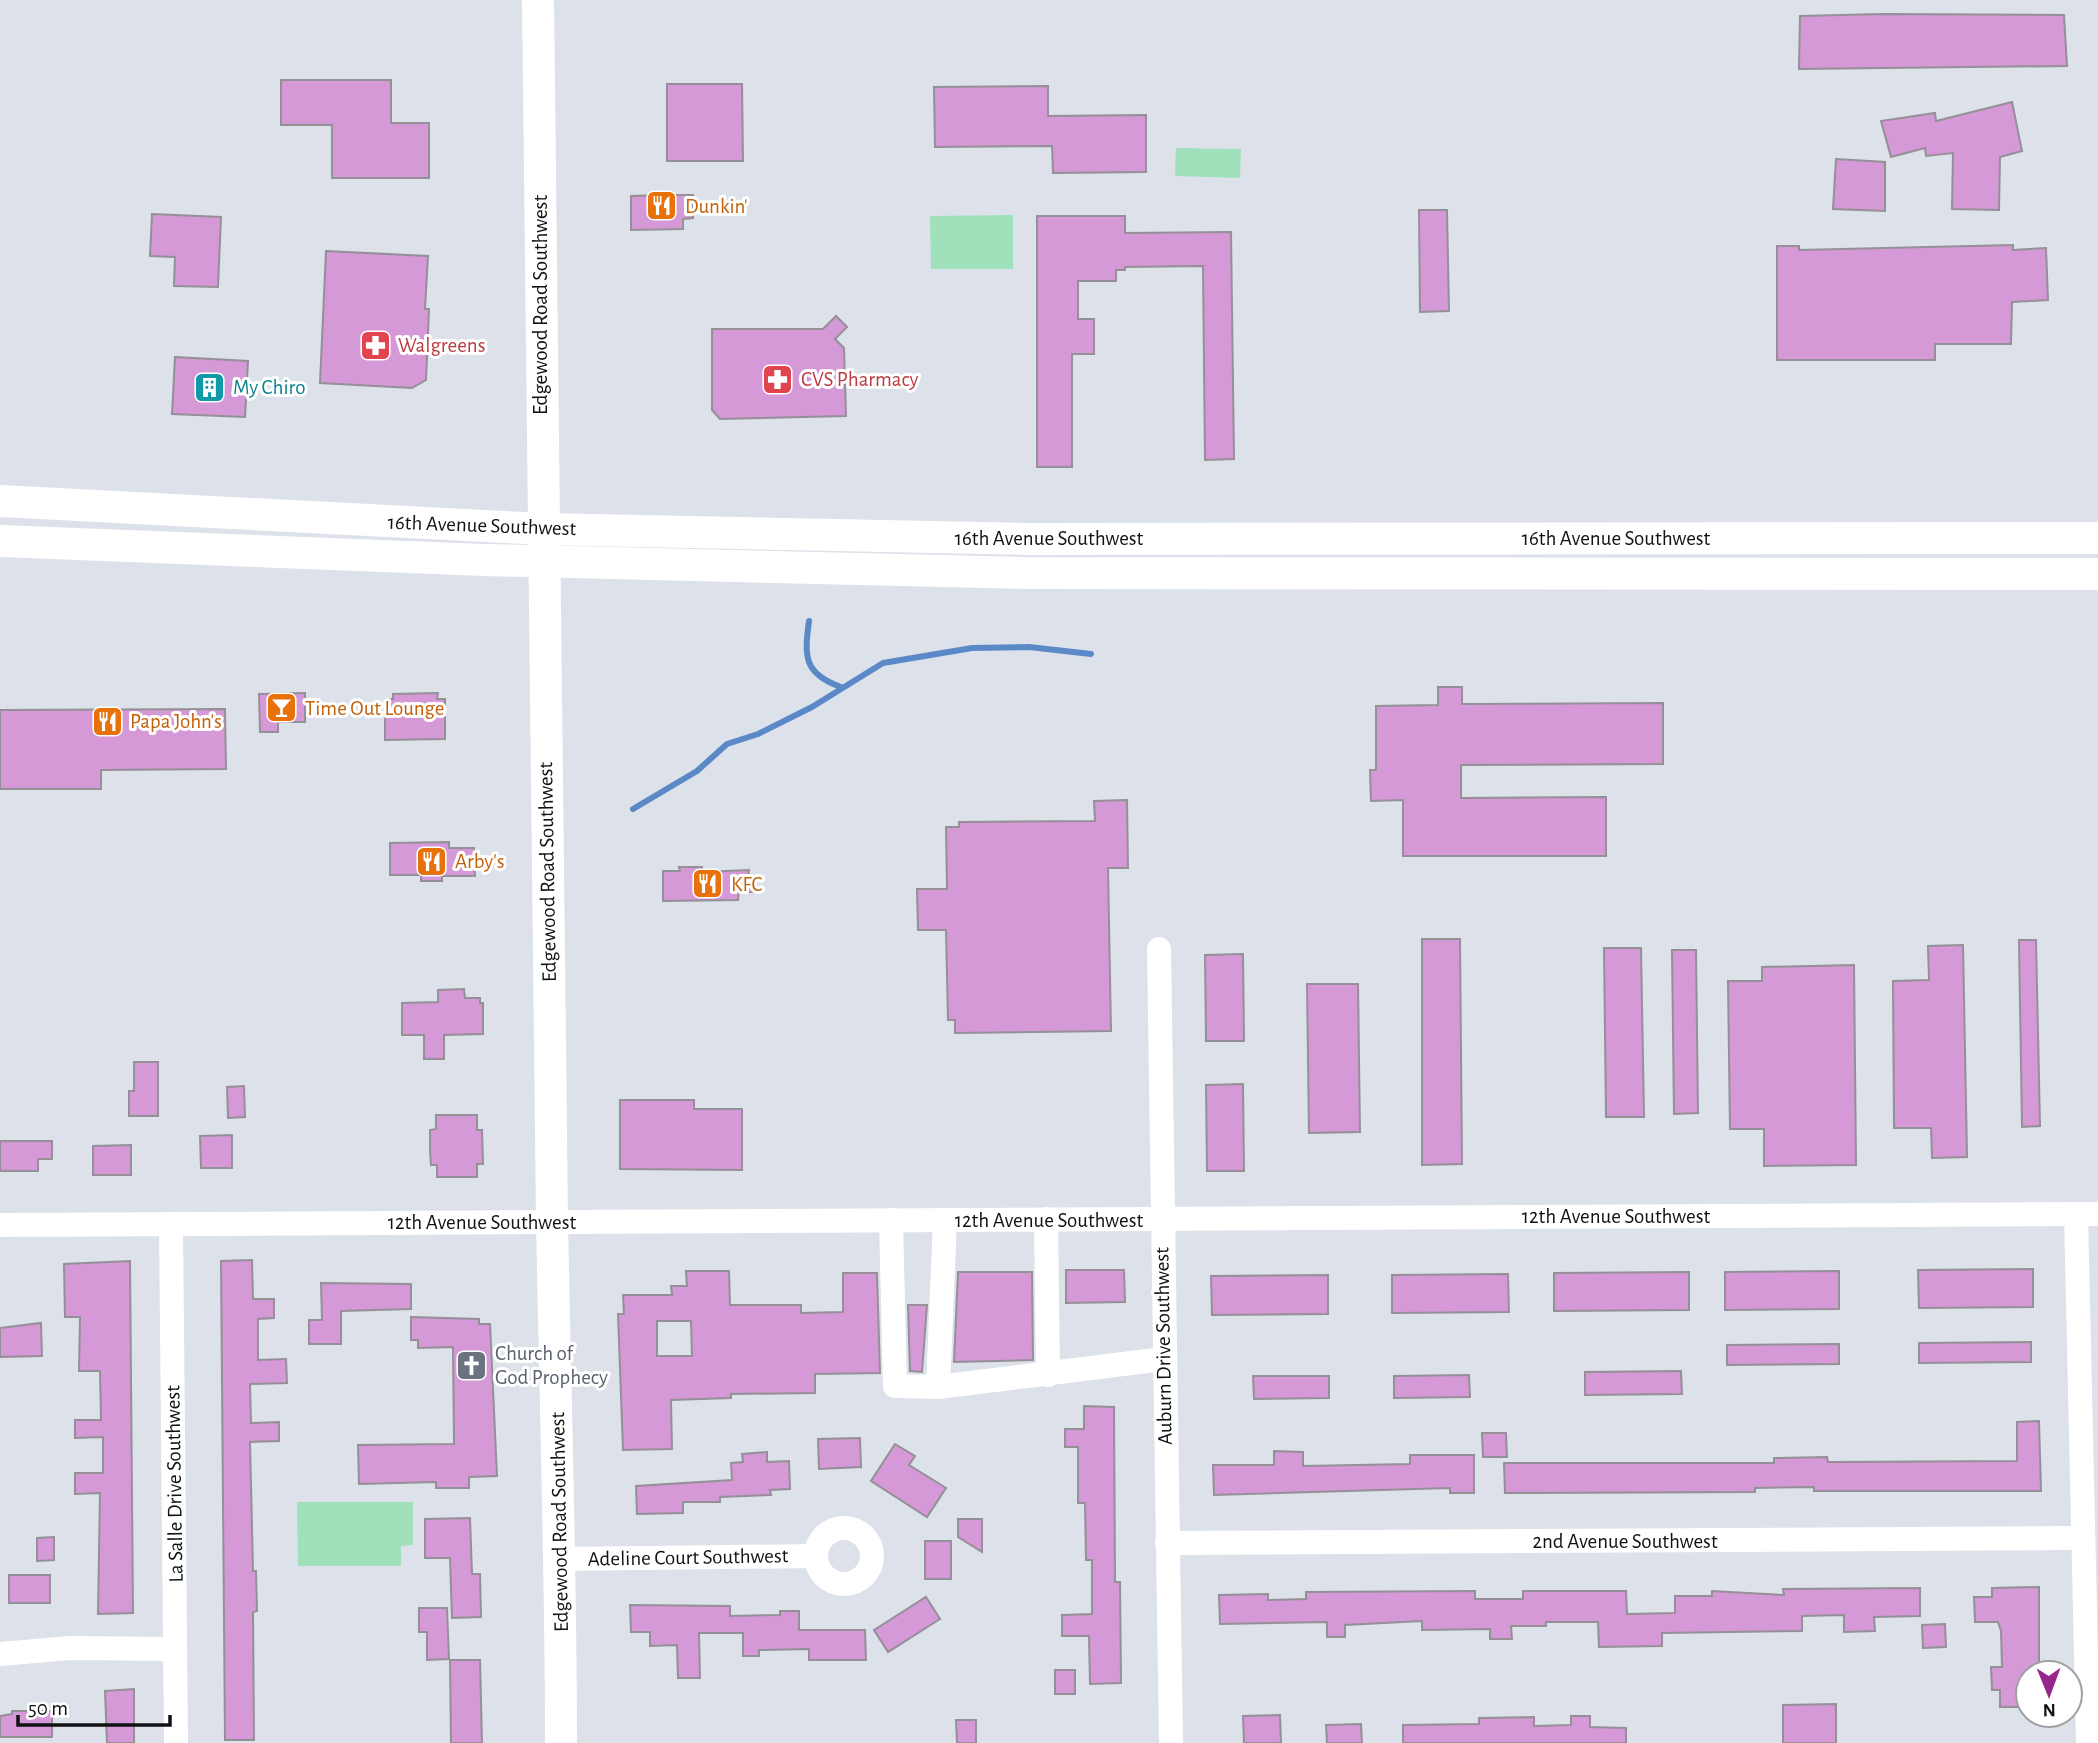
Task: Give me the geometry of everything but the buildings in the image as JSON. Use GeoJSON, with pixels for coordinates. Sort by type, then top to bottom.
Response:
{"type":"FeatureCollection","features":[{"type":"Feature","properties":{"kind":"main road","name":"Edgewood Road Southwest"},"geometry":{"type":"LineString","coordinates":[[538,0],[542,562],[552,1222],[561,1559],[561,1743]]}},
{"type":"Feature","properties":{"kind":"main road","name":"16th Avenue Southwest"},"geometry":{"type":"LineString","coordinates":[[0,501],[542,529],[1025,539],[2098,538]]}},
{"type":"Feature","properties":{"kind":"main road","name":"16th Avenue Southwest"},"geometry":{"type":"LineString","coordinates":[[0,541],[542,562],[1024,573],[2098,574]]}},
{"type":"Feature","properties":{"kind":"street","name":"Auburn Drive Southwest"},"geometry":{"type":"LineString","coordinates":[[1159,948],[1163,1359],[1171,1743]]}},
{"type":"Feature","properties":{"kind":"street","name":"12th Avenue Southwest"},"geometry":{"type":"LineString","coordinates":[[0,1225],[2087,1214]]}},
{"type":"Feature","properties":{"kind":"street"},"geometry":{"type":"LineString","coordinates":[[2087,1214],[2083,1538],[2088,1743]]}},
{"type":"Feature","properties":{"kind":"street"},"geometry":{"type":"LineString","coordinates":[[1046,1219],[1048,1375]]}},
{"type":"Feature","properties":{"kind":"street"},"geometry":{"type":"LineString","coordinates":[[891,1220],[895,1386],[938,1387],[1163,1359]]}},
{"type":"Feature","properties":{"kind":"street"},"geometry":{"type":"LineString","coordinates":[[938,1387],[945,1220]]}},
{"type":"Feature","properties":{"kind":"street","name":"La Salle Drive Southwest"},"geometry":{"type":"LineString","coordinates":[[171,1224],[176,1743]]}},
{"type":"Feature","properties":{"kind":"street","name":"2nd Avenue Southwest"},"geometry":{"type":"LineString","coordinates":[[1167,1543],[2083,1538]]}},
{"type":"Feature","properties":{"kind":"street","name":"Adeline Court Southwest"},"geometry":{"type":"LineString","coordinates":[[561,1559],[816,1556]]}},
{"type":"Feature","properties":{"kind":"street"},"geometry":{"type":"LineString","coordinates":[[0,1654],[70,1648],[175,1649]]}},
{"type":"Feature","properties":{"kind":"green space"},"geometry":{"type":"Polygon","coordinates":[[[1176,148],[1241,149],[1240,178],[1175,176],[1176,148]]]}},
{"type":"Feature","properties":{"kind":"green space"},"geometry":{"type":"Polygon","coordinates":[[[1013,215],[1013,269],[931,269],[930,216],[1013,215]]]}},
{"type":"Feature","properties":{"kind":"green space"},"geometry":{"type":"Polygon","coordinates":[[[297,1502],[413,1502],[413,1545],[401,1546],[401,1566],[298,1566],[297,1502]]]}},
{"type":"Feature","properties":{"kind":"waterway"},"geometry":{"type":"LineString","coordinates":[[809,621],[809,663],[820,676],[841,687]]}},
{"type":"Feature","properties":{"kind":"waterway"},"geometry":{"type":"LineString","coordinates":[[633,809],[697,771],[727,744],[758,734],[812,707],[883,663],[972,648],[1029,647],[1091,654]]}},
{"type":"Feature","properties":{"kind":"place","name":"Dunkin'"},"geometry":{"type":"Point","coordinates":[662,206]}},
{"type":"Feature","properties":{"kind":"place","name":"Walgreens"},"geometry":{"type":"Point","coordinates":[375,345]}},
{"type":"Feature","properties":{"kind":"place","name":"CVS Pharmacy"},"geometry":{"type":"Point","coordinates":[778,379]}},
{"type":"Feature","properties":{"kind":"place","name":"My Chiro"},"geometry":{"type":"Point","coordinates":[210,387]}},
{"type":"Feature","properties":{"kind":"place","name":"Time Out Lounge"},"geometry":{"type":"Point","coordinates":[282,708]}},
{"type":"Feature","properties":{"kind":"place","name":"Papa John's"},"geometry":{"type":"Point","coordinates":[107,721]}},
{"type":"Feature","properties":{"kind":"place","name":"Arby's"},"geometry":{"type":"Point","coordinates":[432,861]}},
{"type":"Feature","properties":{"kind":"place","name":"KFC"},"geometry":{"type":"Point","coordinates":[708,884]}},
{"type":"Feature","properties":{"kind":"place","name":"Church of God Prophecy"},"geometry":{"type":"Point","coordinates":[472,1365]}}]}
